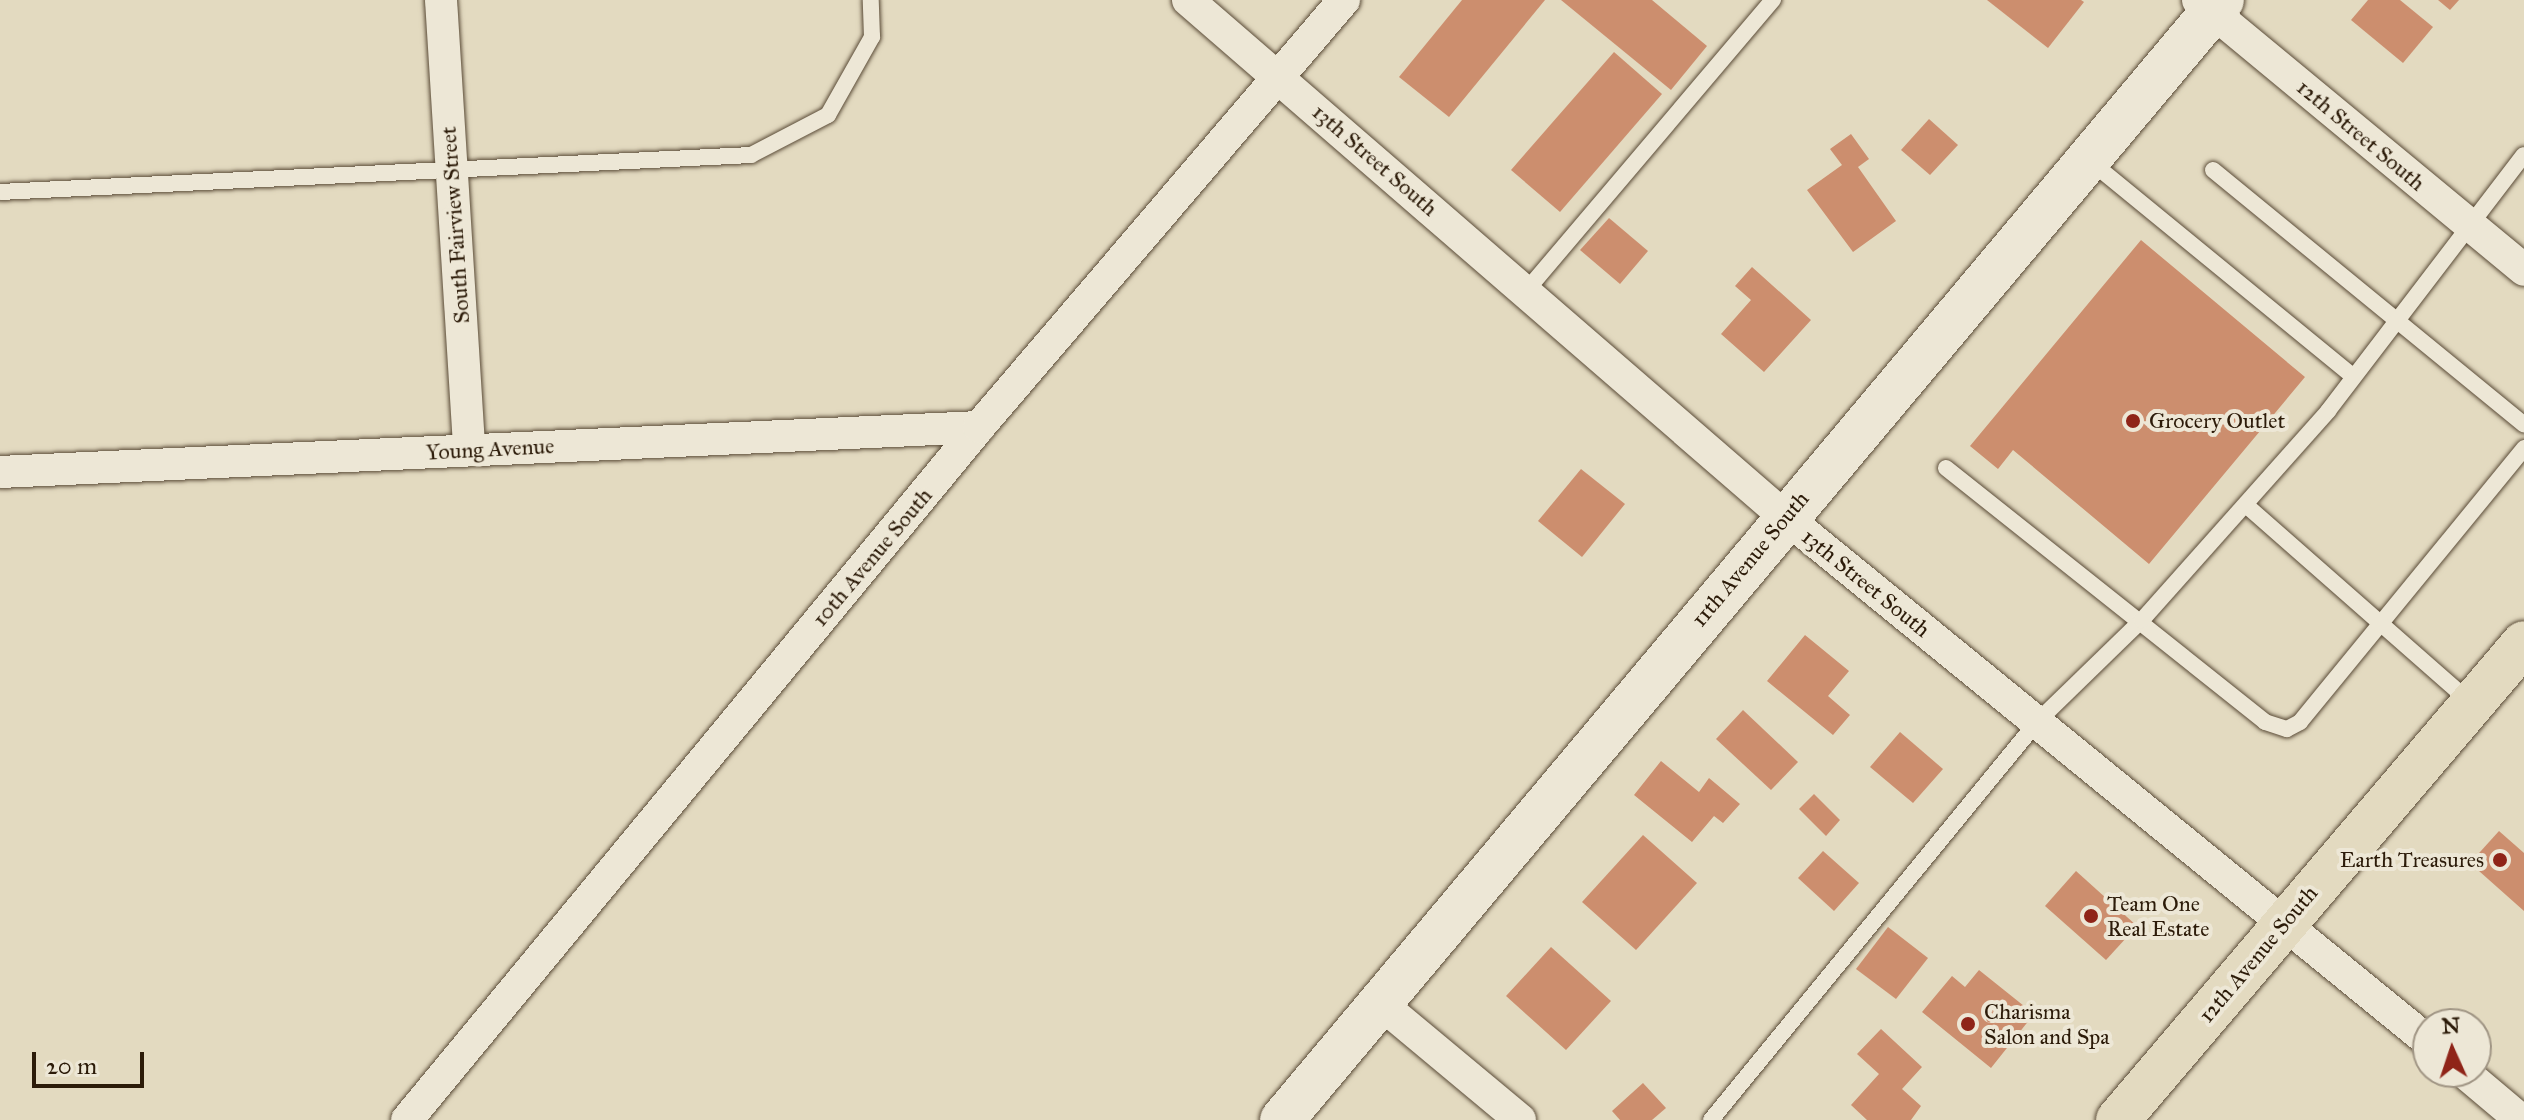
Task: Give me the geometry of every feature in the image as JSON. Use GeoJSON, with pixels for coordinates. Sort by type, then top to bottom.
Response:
{"type":"FeatureCollection","features":[{"type":"Feature","properties":{"kind":"main road","name":"12th Avenue South"},"geometry":{"type":"LineString","coordinates":[[2118,1120],[2524,643]]}},
{"type":"Feature","properties":{"kind":"street","name":"South Fairview Street"},"geometry":{"type":"LineString","coordinates":[[441,0],[469,450]]}},
{"type":"Feature","properties":{"kind":"street","name":"13th Street South"},"geometry":{"type":"LineString","coordinates":[[1188,0],[1785,517],[2286,921],[2412,1027]]}},
{"type":"Feature","properties":{"kind":"street","name":"10th Avenue South"},"geometry":{"type":"LineString","coordinates":[[407,1120],[979,427],[1280,79],[1344,0]]}},
{"type":"Feature","properties":{"kind":"street","name":"11th Avenue South"},"geometry":{"type":"LineString","coordinates":[[1282,1120],[1785,517],[2089,160],[2211,4]]}},
{"type":"Feature","properties":{"kind":"street","name":"12th Street South"},"geometry":{"type":"LineString","coordinates":[[2211,4],[2524,270]]}},
{"type":"Feature","properties":{"kind":"street","name":"Young Avenue"},"geometry":{"type":"LineString","coordinates":[[0,472],[979,427]]}},
{"type":"Feature","properties":{"kind":"street"},"geometry":{"type":"LineString","coordinates":[[1381,1004],[1520,1120]]}},
{"type":"Feature","properties":{"kind":"street"},"geometry":{"type":"LineString","coordinates":[[2483,1088],[2521,1120]]}},
{"type":"Feature","properties":{"kind":"lane"},"geometry":{"type":"LineString","coordinates":[[0,192],[751,155],[828,115],[872,37],[871,0]]}},
{"type":"Feature","properties":{"kind":"lane"},"geometry":{"type":"LineString","coordinates":[[1526,291],[1773,0]]}},
{"type":"Feature","properties":{"kind":"lane"},"geometry":{"type":"LineString","coordinates":[[1711,1120],[2037,722],[2142,620],[2247,506],[2353,376],[2524,155]]}},
{"type":"Feature","properties":{"kind":"lane"},"geometry":{"type":"LineString","coordinates":[[2089,160],[2353,376]]}},
{"type":"Feature","properties":{"kind":"lane"},"geometry":{"type":"LineString","coordinates":[[2213,170],[2524,425]]}},
{"type":"Feature","properties":{"kind":"lane"},"geometry":{"type":"LineString","coordinates":[[1946,468],[2142,620],[2265,722],[2287,729],[2300,722],[2524,448]]}},
{"type":"Feature","properties":{"kind":"lane"},"geometry":{"type":"LineString","coordinates":[[2247,506],[2474,705]]}},
{"type":"Feature","properties":{"kind":"building"},"geometry":{"type":"Polygon","coordinates":[[[1462,0],[1545,0],[1449,117],[1399,77],[1462,0]]]}},
{"type":"Feature","properties":{"kind":"building"},"geometry":{"type":"Polygon","coordinates":[[[1561,0],[1652,0],[1707,46],[1671,90],[1561,0]]]}},
{"type":"Feature","properties":{"kind":"building"},"geometry":{"type":"Polygon","coordinates":[[[1987,0],[2081,0],[2084,2],[2048,48],[1987,0]]]}},
{"type":"Feature","properties":{"kind":"building"},"geometry":{"type":"Polygon","coordinates":[[[2368,0],[2400,0],[2433,27],[2403,63],[2351,20],[2368,0]]]}},
{"type":"Feature","properties":{"kind":"building"},"geometry":{"type":"Polygon","coordinates":[[[2438,0],[2459,0],[2450,10],[2438,0]]]}},
{"type":"Feature","properties":{"kind":"building"},"geometry":{"type":"Polygon","coordinates":[[[1614,52],[1662,94],[1560,212],[1511,170],[1614,52]]]}},
{"type":"Feature","properties":{"kind":"building"},"geometry":{"type":"Polygon","coordinates":[[[1929,119],[1958,145],[1930,175],[1901,150],[1929,119]]]}},
{"type":"Feature","properties":{"kind":"building"},"geometry":{"type":"Polygon","coordinates":[[[1851,134],[1869,159],[1858,167],[1896,221],[1853,252],[1807,190],[1842,165],[1830,149],[1851,134]]]}},
{"type":"Feature","properties":{"kind":"building"},"geometry":{"type":"Polygon","coordinates":[[[1609,218],[1648,251],[1620,284],[1580,250],[1609,218]]]}},
{"type":"Feature","properties":{"kind":"building"},"geometry":{"type":"Polygon","coordinates":[[[2141,240],[2305,377],[2149,564],[2013,450],[1998,469],[1970,446],[2141,240]]]}},
{"type":"Feature","properties":{"kind":"building"},"geometry":{"type":"Polygon","coordinates":[[[1752,267],[1811,320],[1764,372],[1721,334],[1751,300],[1735,286],[1752,267]]]}},
{"type":"Feature","properties":{"kind":"building"},"geometry":{"type":"Polygon","coordinates":[[[1581,469],[1625,504],[1582,557],[1538,521],[1581,469]]]}},
{"type":"Feature","properties":{"kind":"building"},"geometry":{"type":"Polygon","coordinates":[[[1805,635],[1849,671],[1828,696],[1850,715],[1833,735],[1767,681],[1805,635]]]}},
{"type":"Feature","properties":{"kind":"building"},"geometry":{"type":"Polygon","coordinates":[[[1743,710],[1798,762],[1771,790],[1716,739],[1743,710]]]}},
{"type":"Feature","properties":{"kind":"building"},"geometry":{"type":"Polygon","coordinates":[[[1900,732],[1943,769],[1913,803],[1870,767],[1900,732]]]}},
{"type":"Feature","properties":{"kind":"building"},"geometry":{"type":"Polygon","coordinates":[[[1661,761],[1699,792],[1709,778],[1740,804],[1723,823],[1714,816],[1692,842],[1634,795],[1661,761]]]}},
{"type":"Feature","properties":{"kind":"building"},"geometry":{"type":"Polygon","coordinates":[[[1814,794],[1840,820],[1826,836],[1799,809],[1814,794]]]}},
{"type":"Feature","properties":{"kind":"building"},"geometry":{"type":"Polygon","coordinates":[[[2499,831],[2524,853],[2524,911],[2470,863],[2499,831]]]}},
{"type":"Feature","properties":{"kind":"building"},"geometry":{"type":"Polygon","coordinates":[[[1643,835],[1697,883],[1636,950],[1582,902],[1643,835]]]}},
{"type":"Feature","properties":{"kind":"building"},"geometry":{"type":"Polygon","coordinates":[[[1823,851],[1859,883],[1834,911],[1798,878],[1823,851]]]}},
{"type":"Feature","properties":{"kind":"building","name":"Team One Real Estate"},"geometry":{"type":"Polygon","coordinates":[[[2076,871],[2137,926],[2106,960],[2045,906],[2076,871]]]}},
{"type":"Feature","properties":{"kind":"building"},"geometry":{"type":"Polygon","coordinates":[[[1888,927],[1928,958],[1896,999],[1856,969],[1888,927]]]}},
{"type":"Feature","properties":{"kind":"building"},"geometry":{"type":"Polygon","coordinates":[[[1551,947],[1611,1001],[1566,1050],[1506,996],[1551,947]]]}},
{"type":"Feature","properties":{"kind":"building"},"geometry":{"type":"Polygon","coordinates":[[[1979,970],[2034,1014],[1991,1068],[1922,1012],[1952,976],[1965,987],[1979,970]]]}},
{"type":"Feature","properties":{"kind":"building"},"geometry":{"type":"Polygon","coordinates":[[[1881,1029],[1922,1067],[1902,1089],[1921,1106],[1911,1120],[1867,1120],[1851,1105],[1879,1074],[1857,1054],[1881,1029]]]}},
{"type":"Feature","properties":{"kind":"building"},"geometry":{"type":"Polygon","coordinates":[[[1643,1083],[1666,1108],[1652,1120],[1620,1120],[1612,1111],[1643,1083]]]}},
{"type":"Feature","properties":{"kind":"place","name":"Grocery Outlet"},"geometry":{"type":"Point","coordinates":[2133,421]}},
{"type":"Feature","properties":{"kind":"place","name":"Earth Treasures"},"geometry":{"type":"Point","coordinates":[2500,860]}},
{"type":"Feature","properties":{"kind":"place","name":"Team One Real Estate"},"geometry":{"type":"Point","coordinates":[2091,916]}},
{"type":"Feature","properties":{"kind":"place","name":"Charisma Salon and Spa"},"geometry":{"type":"Point","coordinates":[1968,1024]}}]}
